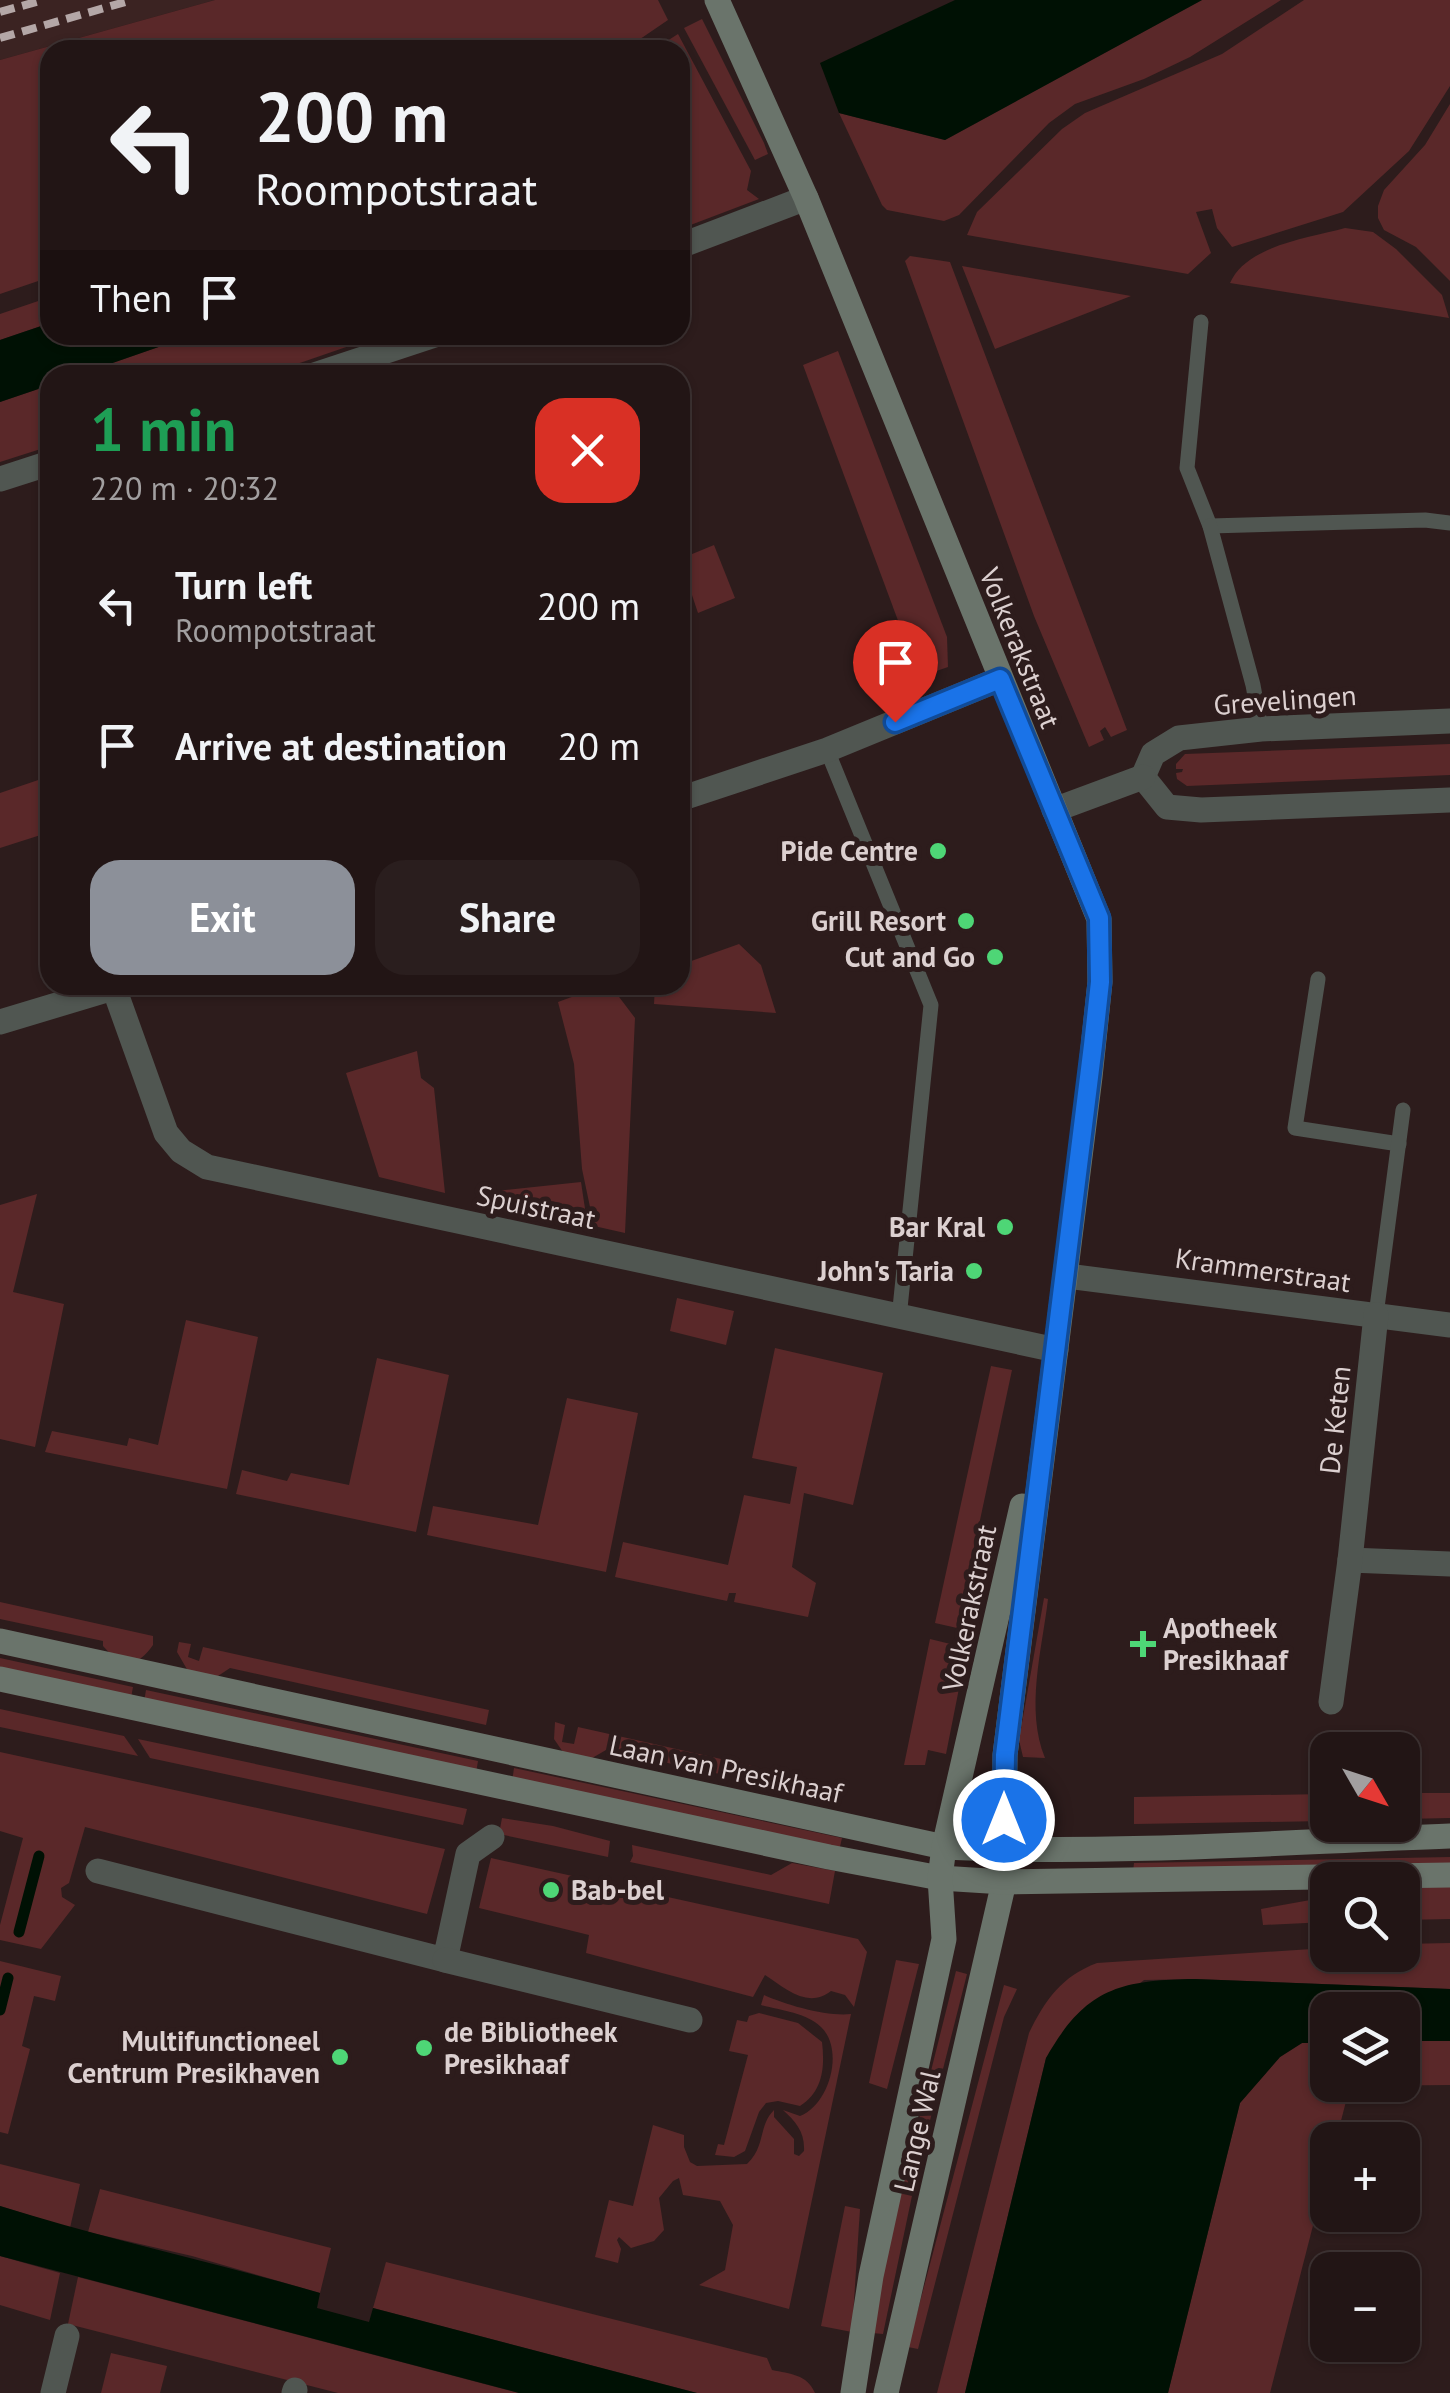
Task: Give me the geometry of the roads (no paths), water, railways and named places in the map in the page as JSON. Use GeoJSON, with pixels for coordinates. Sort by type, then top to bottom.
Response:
{"type":"FeatureCollection","features":[{"type":"Feature","properties":{"kind":"street","name":"Volkerakstraat"},"geometry":{"type":"LineString","coordinates":[[723,2],[1099,918],[1100,982],[1067,1276],[1005,1755],[1004,1882]]}},
{"type":"Feature","properties":{"kind":"street"},"geometry":{"type":"LineString","coordinates":[[690,242],[806,198]]}},
{"type":"Feature","properties":{"kind":"street"},"geometry":{"type":"LineString","coordinates":[[344,365],[405,345]]}},
{"type":"Feature","properties":{"kind":"street"},"geometry":{"type":"LineString","coordinates":[[0,479],[40,466]]}},
{"type":"Feature","properties":{"kind":"street"},"geometry":{"type":"LineString","coordinates":[[690,796],[827,750],[1000,679]]}},
{"type":"Feature","properties":{"kind":"street","name":"Grevelingen"},"geometry":{"type":"LineString","coordinates":[[1054,810],[1143,777],[1153,754],[1179,738],[1260,729],[1450,721]]}},
{"type":"Feature","properties":{"kind":"street"},"geometry":{"type":"LineString","coordinates":[[1143,777],[1167,807],[1201,810],[1450,800]]}},
{"type":"Feature","properties":{"kind":"street"},"geometry":{"type":"LineString","coordinates":[[0,1022],[89,995]]}},
{"type":"Feature","properties":{"kind":"street","name":"Spuistraat"},"geometry":{"type":"LineString","coordinates":[[122,995],[166,1133],[181,1151],[206,1167],[1056,1350]]}},
{"type":"Feature","properties":{"kind":"street","name":"Krammerstraat"},"geometry":{"type":"LineString","coordinates":[[1067,1276],[1450,1324]]}},
{"type":"Feature","properties":{"kind":"street","name":"De Keten"},"geometry":{"type":"LineString","coordinates":[[1331,1702],[1376,1315]]}},
{"type":"Feature","properties":{"kind":"street","name":"Volkerakstraat"},"geometry":{"type":"LineString","coordinates":[[940,1878],[1056,1350]]}},
{"type":"Feature","properties":{"kind":"street"},"geometry":{"type":"LineString","coordinates":[[1350,1560],[1450,1564]]}},
{"type":"Feature","properties":{"kind":"street","name":"Laan van Presikhaaf"},"geometry":{"type":"LineString","coordinates":[[0,1641],[944,1847],[1004,1850],[1450,1836]]}},
{"type":"Feature","properties":{"kind":"street"},"geometry":{"type":"LineString","coordinates":[[0,1679],[940,1878],[1004,1882],[1450,1875]]}},
{"type":"Feature","properties":{"kind":"street"},"geometry":{"type":"LineString","coordinates":[[445,1960],[468,1854],[492,1838]]}},
{"type":"Feature","properties":{"kind":"street"},"geometry":{"type":"LineString","coordinates":[[98,1871],[690,2020]]}},
{"type":"Feature","properties":{"kind":"street","name":"Lange Wal"},"geometry":{"type":"LineString","coordinates":[[852,2393],[871,2276],[944,1939],[940,1878]]}},
{"type":"Feature","properties":{"kind":"street","name":"Lange Wal"},"geometry":{"type":"LineString","coordinates":[[886,2393],[1004,1882]]}},
{"type":"Feature","properties":{"kind":"street"},"geometry":{"type":"LineString","coordinates":[[53,2393],[67,2336]]}},
{"type":"Feature","properties":{"kind":"lane"},"geometry":{"type":"LineString","coordinates":[[1202,322],[1187,468],[1210,526],[1253,686],[1260,729]]}},
{"type":"Feature","properties":{"kind":"lane"},"geometry":{"type":"LineString","coordinates":[[1210,526],[1425,520],[1450,523]]}},
{"type":"Feature","properties":{"kind":"lane"},"geometry":{"type":"LineString","coordinates":[[827,750],[930,1005],[899,1318]]}},
{"type":"Feature","properties":{"kind":"lane"},"geometry":{"type":"LineString","coordinates":[[1318,978],[1295,1128],[1399,1144]]}},
{"type":"Feature","properties":{"kind":"lane","name":"De Keten"},"geometry":{"type":"LineString","coordinates":[[1376,1315],[1404,1110]]}},
{"type":"Feature","properties":{"kind":"waterway"},"geometry":{"type":"LineString","coordinates":[[19,1932],[39,1856]]}},
{"type":"Feature","properties":{"kind":"waterway"},"geometry":{"type":"LineString","coordinates":[[0,2010],[8,1978]]}},
{"type":"Feature","properties":{"kind":"railway"},"geometry":{"type":"LineString","coordinates":[[0,12],[43,0]]}},
{"type":"Feature","properties":{"kind":"railway"},"geometry":{"type":"LineString","coordinates":[[0,38],[132,0]]}},
{"type":"Feature","properties":{"kind":"place","name":"Pide Centre"},"geometry":{"type":"Point","coordinates":[938,851]}},
{"type":"Feature","properties":{"kind":"place","name":"Grill Resort"},"geometry":{"type":"Point","coordinates":[966,921]}},
{"type":"Feature","properties":{"kind":"place","name":"Cut and Go"},"geometry":{"type":"Point","coordinates":[995,957]}},
{"type":"Feature","properties":{"kind":"place","name":"Bar Kral"},"geometry":{"type":"Point","coordinates":[1005,1227]}},
{"type":"Feature","properties":{"kind":"place","name":"John's Taria"},"geometry":{"type":"Point","coordinates":[974,1271]}},
{"type":"Feature","properties":{"kind":"place","name":"Apotheek Presikhaaf"},"geometry":{"type":"Point","coordinates":[1143,1644]}},
{"type":"Feature","properties":{"kind":"place","name":"Bab-bel"},"geometry":{"type":"Point","coordinates":[551,1890]}},
{"type":"Feature","properties":{"kind":"place","name":"de Bibliotheek Presikhaaf"},"geometry":{"type":"Point","coordinates":[424,2048]}},
{"type":"Feature","properties":{"kind":"place","name":"Multifunctioneel Centrum Presikhaven"},"geometry":{"type":"Point","coordinates":[340,2057]}}]}
